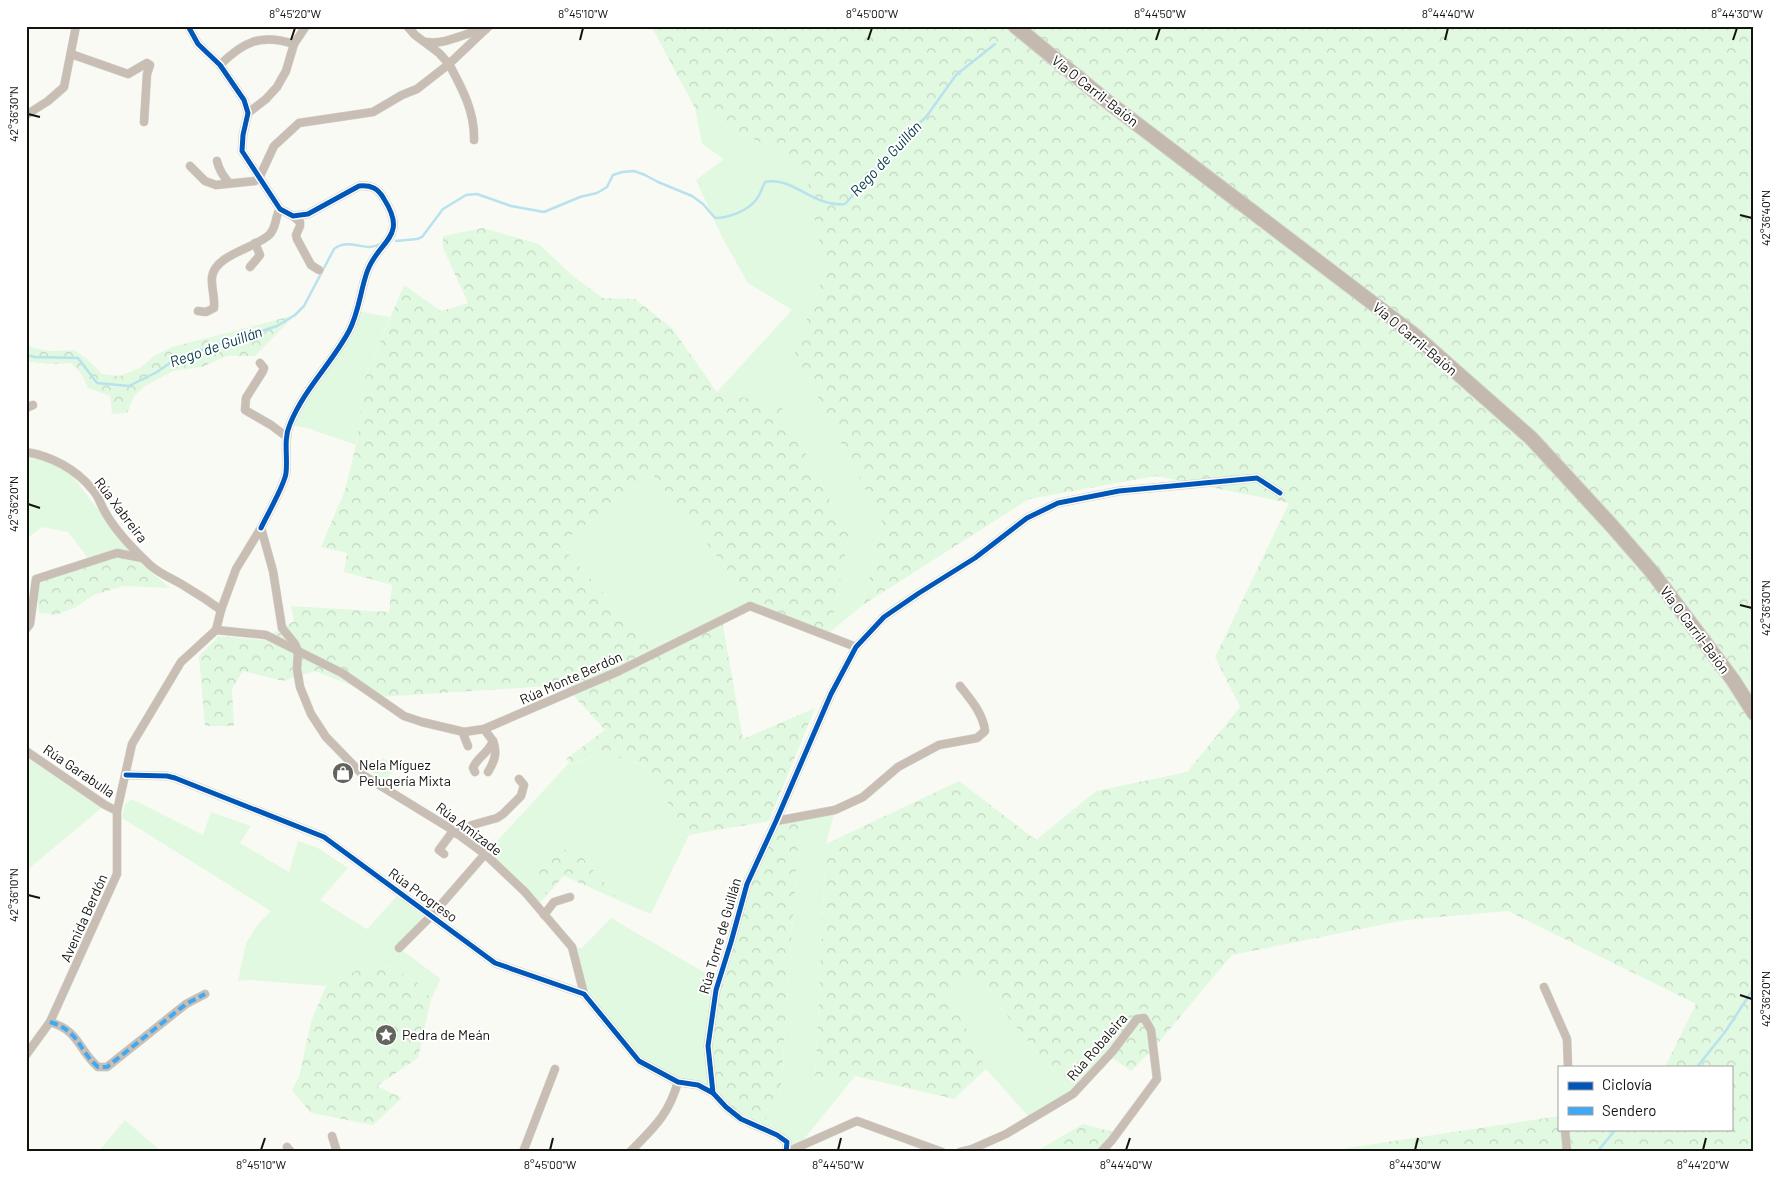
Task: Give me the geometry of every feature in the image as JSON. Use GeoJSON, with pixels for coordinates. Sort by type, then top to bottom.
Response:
{"type":"FeatureCollection","features":[{"type":"Feature","properties":{"kind":"highway","name":"Vía O Carril-Baión"},"geometry":{"type":"LineString","coordinates":[[1015,26],[1104,99],[1412,334],[1531,438],[1652,572],[1733,680],[1754,713]]}},
{"type":"Feature","properties":{"kind":"street"},"geometry":{"type":"LineString","coordinates":[[26,115],[64,87],[76,26]]}},
{"type":"Feature","properties":{"kind":"street"},"geometry":{"type":"LineString","coordinates":[[188,26],[198,44],[220,65],[240,93],[248,113],[242,151],[280,209],[300,222],[296,235],[297,239],[311,265],[320,270]]}},
{"type":"Feature","properties":{"kind":"street"},"geometry":{"type":"LineString","coordinates":[[248,113],[266,99],[277,87],[286,70],[294,44],[306,26]]}},
{"type":"Feature","properties":{"kind":"street"},"geometry":{"type":"LineString","coordinates":[[407,26],[424,42],[440,53],[449,64],[470,107],[474,140]]}},
{"type":"Feature","properties":{"kind":"street"},"geometry":{"type":"LineString","coordinates":[[424,42],[435,43],[452,40],[477,30],[488,28]]}},
{"type":"Feature","properties":{"kind":"street"},"geometry":{"type":"LineString","coordinates":[[190,166],[205,181],[211,184],[255,181],[260,176],[274,146],[299,123],[373,112],[402,95],[417,89],[449,64],[488,28]]}},
{"type":"Feature","properties":{"kind":"street"},"geometry":{"type":"LineString","coordinates":[[220,65],[235,51],[249,42],[274,39],[294,44]]}},
{"type":"Feature","properties":{"kind":"street"},"geometry":{"type":"LineString","coordinates":[[71,54],[128,74],[143,64],[147,63],[150,65],[147,74],[144,122]]}},
{"type":"Feature","properties":{"kind":"street"},"geometry":{"type":"LineString","coordinates":[[218,161],[223,176],[229,183]]}},
{"type":"Feature","properties":{"kind":"street"},"geometry":{"type":"LineString","coordinates":[[293,216],[308,214],[359,186],[367,185],[378,190],[394,218],[391,238],[374,258],[367,272],[350,329],[309,388],[289,425],[286,437],[286,475],[260,528],[236,569],[216,630],[266,634],[298,651]]}},
{"type":"Feature","properties":{"kind":"street"},"geometry":{"type":"LineString","coordinates":[[198,311],[206,312],[214,308],[212,276],[216,267],[270,234],[280,209]]}},
{"type":"Feature","properties":{"kind":"street"},"geometry":{"type":"LineString","coordinates":[[250,267],[260,255],[255,243]]}},
{"type":"Feature","properties":{"kind":"street"},"geometry":{"type":"LineString","coordinates":[[260,363],[264,368],[246,398],[245,410],[271,425],[286,437]]}},
{"type":"Feature","properties":{"kind":"street","name":"Rúa Xabreira"},"geometry":{"type":"LineString","coordinates":[[26,452],[42,455],[65,466],[92,488],[105,512],[142,558],[167,578],[186,586],[221,610]]}},
{"type":"Feature","properties":{"kind":"street","name":"Rúa Torre de Guillán"},"geometry":{"type":"LineString","coordinates":[[713,1093],[708,1046],[716,990],[747,884],[831,694],[856,647],[884,617],[975,558],[1028,518],[1058,503],[1119,491],[1257,478],[1280,493]]}},
{"type":"Feature","properties":{"kind":"street"},"geometry":{"type":"LineString","coordinates":[[260,528],[273,570],[282,628],[295,644],[298,651]]}},
{"type":"Feature","properties":{"kind":"street","name":"Rúa Xabreira"},"geometry":{"type":"LineString","coordinates":[[26,629],[30,624],[36,579],[117,553],[142,558]]}},
{"type":"Feature","properties":{"kind":"street","name":"Rúa Monte Berdón"},"geometry":{"type":"LineString","coordinates":[[298,651],[342,673],[404,716],[464,732],[484,728],[619,671],[750,606],[856,647]]}},
{"type":"Feature","properties":{"kind":"street","name":"Avenida Berdón"},"geometry":{"type":"LineString","coordinates":[[27,1048],[50,1022],[117,874],[117,812],[132,744],[181,662],[216,630]]}},
{"type":"Feature","properties":{"kind":"street","name":"Rúa Amizade"},"geometry":{"type":"LineString","coordinates":[[298,651],[296,669],[300,687],[311,714],[326,737],[363,775],[455,832],[485,854],[524,892],[572,947],[584,994]]}},
{"type":"Feature","properties":{"kind":"street"},"geometry":{"type":"LineString","coordinates":[[776,821],[834,810],[863,797],[898,767],[939,745],[977,738],[985,731],[984,721],[960,686]]}},
{"type":"Feature","properties":{"kind":"street"},"geometry":{"type":"LineString","coordinates":[[484,728],[496,747],[496,756],[488,772]]}},
{"type":"Feature","properties":{"kind":"street"},"geometry":{"type":"LineString","coordinates":[[464,732],[468,746]]}},
{"type":"Feature","properties":{"kind":"street"},"geometry":{"type":"LineString","coordinates":[[475,772],[474,765],[487,753],[493,741]]}},
{"type":"Feature","properties":{"kind":"street","name":"Rúa Garabulla"},"geometry":{"type":"LineString","coordinates":[[26,751],[117,812]]}},
{"type":"Feature","properties":{"kind":"street","name":"Rúa Progreso"},"geometry":{"type":"LineString","coordinates":[[126,775],[167,776],[175,778],[324,837],[495,963],[584,994]]}},
{"type":"Feature","properties":{"kind":"street"},"geometry":{"type":"LineString","coordinates":[[444,854],[439,850],[455,832],[497,818],[511,803],[521,796],[524,788],[519,779]]}},
{"type":"Feature","properties":{"kind":"street","name":"Rúa Progreso"},"geometry":{"type":"LineString","coordinates":[[399,948],[432,915],[485,854]]}},
{"type":"Feature","properties":{"kind":"street"},"geometry":{"type":"LineString","coordinates":[[544,915],[554,902],[570,897]]}},
{"type":"Feature","properties":{"kind":"street"},"geometry":{"type":"LineString","coordinates":[[1544,988],[1567,1038],[1568,1066]]}},
{"type":"Feature","properties":{"kind":"street"},"geometry":{"type":"LineString","coordinates":[[50,1022],[74,1034],[98,1067],[107,1067],[186,1004],[205,994]]}},
{"type":"Feature","properties":{"kind":"street"},"geometry":{"type":"LineString","coordinates":[[584,994],[639,1061],[678,1082],[698,1085],[713,1093],[741,1119],[777,1135],[787,1142],[787,1152],[857,1121],[942,1152]]}},
{"type":"Feature","properties":{"kind":"street","name":"Rúa Robaleira"},"geometry":{"type":"LineString","coordinates":[[960,1152],[972,1149],[1006,1134],[1073,1094],[1112,1052],[1137,1019],[1144,1018],[1151,1030],[1157,1079],[1101,1152]]}},
{"type":"Feature","properties":{"kind":"street"},"geometry":{"type":"LineString","coordinates":[[523,1152],[554,1069]]}},
{"type":"Feature","properties":{"kind":"street"},"geometry":{"type":"LineString","coordinates":[[630,1152],[662,1119],[673,1099],[678,1082]]}},
{"type":"Feature","properties":{"kind":"street"},"geometry":{"type":"LineString","coordinates":[[1565,1130],[1567,1152]]}},
{"type":"Feature","properties":{"kind":"street"},"geometry":{"type":"LineString","coordinates":[[332,1136],[337,1152]]}},
{"type":"Feature","properties":{"kind":"green space"},"geometry":{"type":"Polygon","coordinates":[[[651,26],[1754,26],[1754,1152],[1321,1152],[1558,1116],[1558,1130],[1732,1130],[1732,1066],[1665,1066],[1696,1004],[1508,911],[1405,920],[1232,955],[1154,1048],[1131,1071],[1109,1056],[1073,1094],[974,977],[949,993],[986,1069],[954,1099],[855,1076],[815,1082],[826,844],[959,781],[1036,840],[1096,791],[1187,772],[1240,707],[1215,657],[1289,503],[1156,476],[1029,499],[863,605],[882,522],[794,351],[825,272],[805,166],[695,108],[651,26]]]}},
{"type":"Feature","properties":{"kind":"green space"},"geometry":{"type":"Polygon","coordinates":[[[695,108],[805,165],[825,272],[794,351],[882,522],[863,605],[830,632],[849,536],[780,405],[717,392],[792,310],[748,283],[723,239],[696,180],[724,159],[702,144],[695,108]]]}},
{"type":"Feature","properties":{"kind":"green space"},"geometry":{"type":"Polygon","coordinates":[[[483,228],[539,244],[573,276],[603,298],[635,299],[672,328],[717,392],[780,405],[849,536],[830,632],[750,606],[730,573],[653,475],[559,544],[652,646],[722,620],[743,739],[815,708],[769,821],[689,835],[644,765],[598,751],[579,764],[569,763],[566,759],[605,730],[564,685],[380,697],[315,671],[283,681],[243,671],[232,689],[234,726],[205,726],[199,656],[219,636],[261,640],[294,621],[291,606],[389,612],[392,585],[344,572],[347,553],[321,547],[345,490],[356,445],[364,380],[404,285],[441,311],[468,303],[443,248],[443,236],[483,228]]]}},
{"type":"Feature","properties":{"kind":"green space"},"geometry":{"type":"Polygon","coordinates":[[[357,311],[390,317],[364,380],[356,445],[307,428],[289,425],[340,346],[357,311]]]}},
{"type":"Feature","properties":{"kind":"green space"},"geometry":{"type":"Polygon","coordinates":[[[295,315],[255,356],[227,356],[202,367],[173,371],[145,386],[134,396],[127,413],[112,414],[110,396],[88,388],[82,375],[71,363],[47,364],[26,361],[26,346],[48,351],[74,350],[87,359],[102,374],[120,376],[140,368],[154,356],[172,347],[295,315]]]}},
{"type":"Feature","properties":{"kind":"green space"},"geometry":{"type":"Polygon","coordinates":[[[26,452],[65,466],[134,557],[91,562],[68,532],[42,527],[26,539],[26,452]]]}},
{"type":"Feature","properties":{"kind":"green space"},"geometry":{"type":"Polygon","coordinates":[[[653,475],[730,573],[750,606],[722,620],[652,646],[559,544],[653,475]]]}},
{"type":"Feature","properties":{"kind":"green space"},"geometry":{"type":"Polygon","coordinates":[[[117,553],[134,557],[170,588],[124,586],[94,595],[76,607],[56,615],[39,613],[36,579],[117,553]]]}},
{"type":"Feature","properties":{"kind":"green space"},"geometry":{"type":"Polygon","coordinates":[[[26,751],[105,805],[26,871],[26,751]]]}},
{"type":"Feature","properties":{"kind":"green space"},"geometry":{"type":"Polygon","coordinates":[[[598,751],[644,765],[689,835],[651,914],[620,901],[582,857],[538,885],[547,895],[537,906],[485,854],[569,763],[580,764],[598,751]]]}},
{"type":"Feature","properties":{"kind":"green space"},"geometry":{"type":"Polygon","coordinates":[[[383,758],[396,767],[389,776],[382,780],[371,772],[383,758]]]}},
{"type":"Feature","properties":{"kind":"green space"},"geometry":{"type":"Polygon","coordinates":[[[132,799],[203,835],[211,812],[251,826],[240,843],[289,872],[298,841],[318,848],[348,868],[320,900],[367,929],[397,896],[425,918],[399,948],[441,979],[431,999],[420,984],[393,968],[365,965],[340,983],[326,986],[248,980],[238,981],[246,943],[258,924],[271,911],[122,818],[125,804],[132,799]]]}},
{"type":"Feature","properties":{"kind":"green space"},"geometry":{"type":"Polygon","coordinates":[[[835,810],[826,844],[815,1081],[855,1076],[797,1148],[759,1127],[780,1101],[800,817],[835,810]]]}},
{"type":"Feature","properties":{"kind":"green space"},"geometry":{"type":"Polygon","coordinates":[[[800,817],[780,1101],[759,1127],[741,1119],[713,1093],[708,1046],[719,981],[747,884],[776,821],[800,817]]]}},
{"type":"Feature","properties":{"kind":"green space"},"geometry":{"type":"Polygon","coordinates":[[[563,849],[582,857],[620,901],[564,876],[547,895],[538,885],[539,867],[550,855],[563,849]]]}},
{"type":"Feature","properties":{"kind":"green space"},"geometry":{"type":"Polygon","coordinates":[[[611,918],[719,981],[713,1093],[678,1082],[639,1061],[584,994],[572,947],[582,948],[611,918]]]}},
{"type":"Feature","properties":{"kind":"green space"},"geometry":{"type":"Polygon","coordinates":[[[365,965],[393,968],[420,984],[431,999],[418,1058],[377,1086],[402,1098],[373,1125],[311,1113],[292,1090],[299,1077],[311,1022],[326,986],[340,981],[365,965]]]}},
{"type":"Feature","properties":{"kind":"green space"},"geometry":{"type":"Polygon","coordinates":[[[974,977],[1073,1094],[1029,1117],[986,1069],[949,993],[974,977]]]}},
{"type":"Feature","properties":{"kind":"green space"},"geometry":{"type":"Polygon","coordinates":[[[125,1120],[162,1152],[98,1152],[125,1120]]]}},
{"type":"Feature","properties":{"kind":"green space"},"geometry":{"type":"Polygon","coordinates":[[[1083,1124],[1113,1132],[1101,1152],[1035,1152],[1083,1124]]]}},
{"type":"Feature","properties":{"kind":"waterway","name":"Rego de Guillán"},"geometry":{"type":"LineString","coordinates":[[396,241],[422,237],[443,209],[466,195],[477,194],[511,206],[544,212],[580,197],[597,193],[607,187],[613,175],[634,171],[692,196],[703,204],[715,218],[743,211],[757,198],[765,182],[785,183],[823,201],[845,204],[903,138],[926,117],[956,75],[995,44]]}},
{"type":"Feature","properties":{"kind":"waterway","name":"Rego de Guillán"},"geometry":{"type":"LineString","coordinates":[[26,355],[78,358],[97,383],[129,386],[157,372],[177,358],[277,326],[295,315],[304,306],[334,249],[346,244],[369,247],[380,244]]}},
{"type":"Feature","properties":{"kind":"waterway"},"geometry":{"type":"LineString","coordinates":[[1698,1066],[1725,1032],[1754,988]]}},
{"type":"Feature","properties":{"kind":"waterway"},"geometry":{"type":"LineString","coordinates":[[1597,1152],[1615,1130]]}},
{"type":"Feature","properties":{"kind":"marked path"},"geometry":{"type":"LineString","coordinates":[[50,1022],[67,1030],[91,1061],[98,1067],[107,1067],[186,1004],[205,994]]}},
{"type":"Feature","properties":{"kind":"cycle path"},"geometry":{"type":"LineString","coordinates":[[188,26],[198,44],[220,65],[244,100],[248,113],[243,135],[242,151],[280,209],[293,216],[308,214],[359,186],[367,186],[374,188],[382,195],[391,212],[393,222],[393,231],[372,261],[367,272],[355,317],[349,331],[303,399],[290,424],[287,436],[285,478],[261,528]]}},
{"type":"Feature","properties":{"kind":"cycle path"},"geometry":{"type":"LineString","coordinates":[[713,1093],[708,1046],[716,990],[747,884],[831,694],[856,647],[884,617],[975,558],[1027,518],[1058,503],[1119,491],[1257,478],[1280,493]]}},
{"type":"Feature","properties":{"kind":"cycle path"},"geometry":{"type":"LineString","coordinates":[[126,775],[167,776],[175,778],[324,837],[495,963],[584,994],[639,1061],[678,1082],[698,1085],[713,1093],[741,1119],[777,1135],[787,1142],[786,1152]]}},
{"type":"Feature","properties":{"kind":"place","name":"Nela Míguez Peluqería Mixta"},"geometry":{"type":"Point","coordinates":[343,773]}},
{"type":"Feature","properties":{"kind":"place","name":"Pedra de Meán"},"geometry":{"type":"Point","coordinates":[386,1035]}}]}
